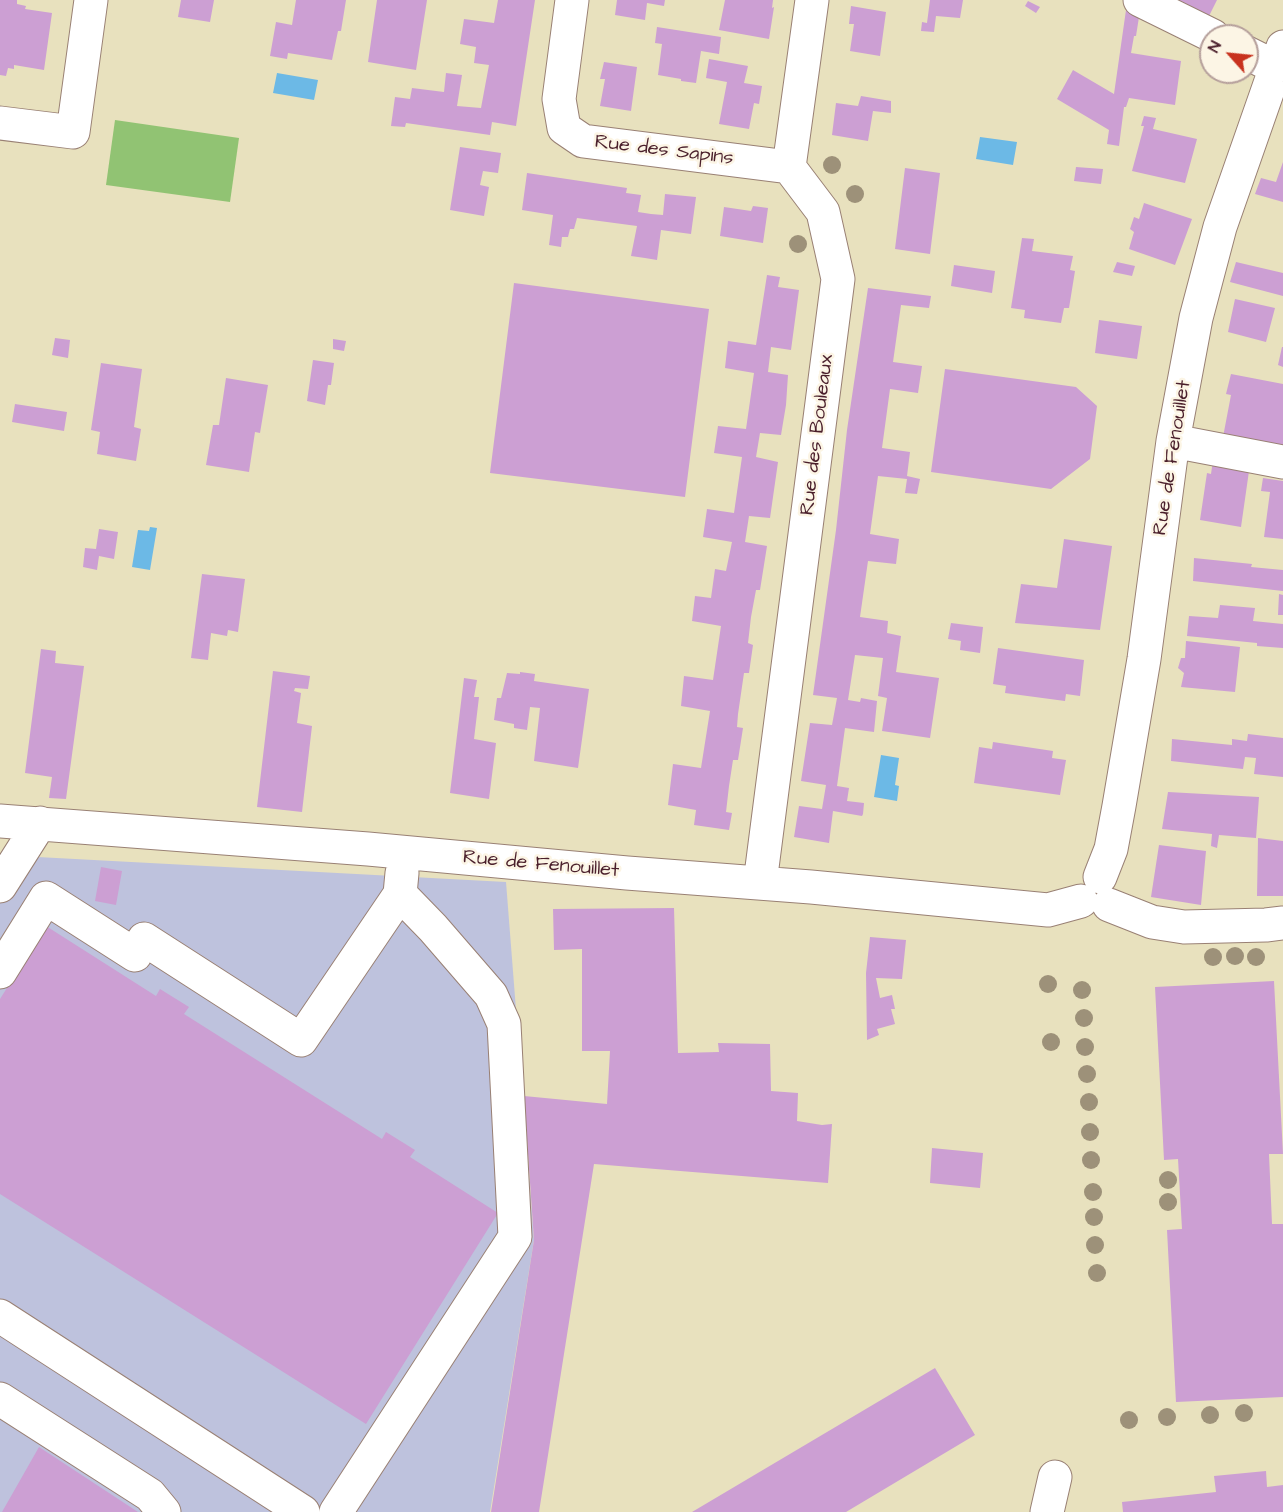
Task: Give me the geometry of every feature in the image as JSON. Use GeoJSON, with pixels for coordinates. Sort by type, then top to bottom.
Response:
{"type":"FeatureCollection","features":[{"type":"Feature","properties":{"kind":"street"},"geometry":{"type":"LineString","coordinates":[[0,123],[73,132],[91,0]]}},
{"type":"Feature","properties":{"kind":"street","name":"Rue des Sapins"},"geometry":{"type":"LineString","coordinates":[[572,0],[559,99],[564,128],[583,141],[789,167]]}},
{"type":"Feature","properties":{"kind":"street"},"geometry":{"type":"LineString","coordinates":[[789,167],[812,0]]}},
{"type":"Feature","properties":{"kind":"street"},"geometry":{"type":"LineString","coordinates":[[1140,0],[1199,29]]}},
{"type":"Feature","properties":{"kind":"street","name":"Rue de Fenouillet"},"geometry":{"type":"LineString","coordinates":[[0,821],[404,852],[1048,910],[1096,894],[1111,849],[1144,659],[1173,441],[1196,318],[1268,56]]}},
{"type":"Feature","properties":{"kind":"street","name":"Rue des Bouleaux"},"geometry":{"type":"LineString","coordinates":[[760,884],[838,279],[823,212],[789,167]]}},
{"type":"Feature","properties":{"kind":"street"},"geometry":{"type":"LineString","coordinates":[[1173,441],[1283,462]]}},
{"type":"Feature","properties":{"kind":"street"},"geometry":{"type":"LineString","coordinates":[[0,886],[40,823]]}},
{"type":"Feature","properties":{"kind":"street"},"geometry":{"type":"LineString","coordinates":[[0,972],[46,898],[135,955],[144,939],[301,1040],[400,894],[404,852]]}},
{"type":"Feature","properties":{"kind":"street"},"geometry":{"type":"LineString","coordinates":[[336,1512],[515,1237],[504,1024],[491,994],[400,894]]}},
{"type":"Feature","properties":{"kind":"street"},"geometry":{"type":"LineString","coordinates":[[1096,894],[1152,922],[1184,927],[1283,923]]}},
{"type":"Feature","properties":{"kind":"street"},"geometry":{"type":"LineString","coordinates":[[0,1316],[303,1512]]}},
{"type":"Feature","properties":{"kind":"street"},"geometry":{"type":"LineString","coordinates":[[0,1399],[150,1495],[164,1512]]}},
{"type":"Feature","properties":{"kind":"street"},"geometry":{"type":"LineString","coordinates":[[1047,1512],[1055,1477]]}},
{"type":"Feature","properties":{"kind":"shaded area"},"geometry":{"type":"Polygon","coordinates":[[[0,855],[506,882],[534,1240],[490,1512],[0,1512],[0,855]]]}},
{"type":"Feature","properties":{"kind":"green space"},"geometry":{"type":"Polygon","coordinates":[[[115,120],[239,138],[230,202],[106,185],[115,120]]]}},
{"type":"Feature","properties":{"kind":"water"},"geometry":{"type":"Polygon","coordinates":[[[277,73],[318,80],[314,100],[273,93],[277,73]]]}},
{"type":"Feature","properties":{"kind":"water"},"geometry":{"type":"Polygon","coordinates":[[[980,137],[1017,142],[1013,165],[976,159],[980,137]]]}},
{"type":"Feature","properties":{"kind":"water"},"geometry":{"type":"Polygon","coordinates":[[[150,527],[157,528],[150,570],[132,567],[138,530],[149,531],[150,527]]]}},
{"type":"Feature","properties":{"kind":"water"},"geometry":{"type":"Polygon","coordinates":[[[881,755],[899,758],[895,785],[899,786],[897,801],[874,797],[881,755]]]}},
{"type":"Feature","properties":{"kind":"building"},"geometry":{"type":"Polygon","coordinates":[[[0,0],[17,0],[17,4],[26,6],[25,9],[52,13],[44,70],[14,65],[14,69],[8,68],[6,76],[0,75],[0,0]]]}},
{"type":"Feature","properties":{"kind":"building"},"geometry":{"type":"Polygon","coordinates":[[[181,0],[214,0],[210,22],[178,17],[181,0]]]}},
{"type":"Feature","properties":{"kind":"building"},"geometry":{"type":"Polygon","coordinates":[[[296,0],[346,0],[341,31],[338,31],[332,60],[288,53],[287,59],[270,56],[276,22],[292,25],[296,0]]]}},
{"type":"Feature","properties":{"kind":"building"},"geometry":{"type":"Polygon","coordinates":[[[377,0],[427,0],[416,70],[368,62],[377,0]]]}},
{"type":"Feature","properties":{"kind":"building"},"geometry":{"type":"Polygon","coordinates":[[[498,0],[535,0],[516,126],[492,122],[490,135],[406,123],[405,127],[391,126],[395,97],[410,99],[412,88],[444,92],[446,73],[462,75],[457,106],[481,108],[489,65],[474,63],[476,47],[460,44],[464,19],[494,23],[498,0]]]}},
{"type":"Feature","properties":{"kind":"building"},"geometry":{"type":"Polygon","coordinates":[[[617,0],[665,0],[664,6],[647,3],[645,20],[615,15],[617,0]]]}},
{"type":"Feature","properties":{"kind":"building"},"geometry":{"type":"Polygon","coordinates":[[[725,0],[773,0],[769,39],[719,30],[725,0]]]}},
{"type":"Feature","properties":{"kind":"building"},"geometry":{"type":"Polygon","coordinates":[[[930,0],[963,0],[960,18],[936,16],[934,32],[921,31],[922,22],[927,23],[930,0]]]}},
{"type":"Feature","properties":{"kind":"building"},"geometry":{"type":"Polygon","coordinates":[[[1167,0],[1217,0],[1207,20],[1167,0]]]}},
{"type":"Feature","properties":{"kind":"building"},"geometry":{"type":"Polygon","coordinates":[[[1028,1],[1040,7],[1036,13],[1025,6],[1028,1]]]}},
{"type":"Feature","properties":{"kind":"building"},"geometry":{"type":"Polygon","coordinates":[[[851,6],[886,12],[880,56],[850,51],[854,24],[849,24],[851,6]]]}},
{"type":"Feature","properties":{"kind":"building"},"geometry":{"type":"Polygon","coordinates":[[[1126,10],[1139,17],[1131,53],[1181,61],[1175,105],[1129,98],[1124,107],[1119,146],[1107,144],[1109,130],[1057,99],[1073,70],[1114,94],[1126,10]]]}},
{"type":"Feature","properties":{"kind":"building"},"geometry":{"type":"Polygon","coordinates":[[[657,27],[721,37],[719,54],[701,51],[696,83],[658,75],[662,44],[655,43],[657,27]]]}},
{"type":"Feature","properties":{"kind":"building"},"geometry":{"type":"Polygon","coordinates":[[[709,59],[748,66],[744,83],[762,86],[759,104],[754,103],[749,129],[719,124],[727,82],[706,78],[709,59]]]}},
{"type":"Feature","properties":{"kind":"building"},"geometry":{"type":"Polygon","coordinates":[[[604,62],[637,67],[631,111],[600,106],[605,79],[600,79],[604,62]]]}},
{"type":"Feature","properties":{"kind":"building"},"geometry":{"type":"Polygon","coordinates":[[[861,96],[891,101],[891,113],[873,111],[868,141],[832,135],[836,103],[858,106],[861,96]]]}},
{"type":"Feature","properties":{"kind":"building"},"geometry":{"type":"Polygon","coordinates":[[[1144,116],[1156,118],[1153,129],[1197,139],[1185,183],[1132,171],[1144,126],[1141,126],[1144,116]]]}},
{"type":"Feature","properties":{"kind":"building"},"geometry":{"type":"Polygon","coordinates":[[[460,147],[501,153],[498,173],[483,171],[480,185],[489,187],[484,216],[450,210],[460,147]]]}},
{"type":"Feature","properties":{"kind":"building"},"geometry":{"type":"Polygon","coordinates":[[[1283,162],[1283,202],[1255,194],[1261,178],[1276,182],[1283,162]]]}},
{"type":"Feature","properties":{"kind":"building"},"geometry":{"type":"Polygon","coordinates":[[[1076,167],[1103,169],[1101,184],[1074,181],[1076,167]]]}},
{"type":"Feature","properties":{"kind":"building"},"geometry":{"type":"Polygon","coordinates":[[[905,168],[940,173],[930,254],[895,249],[905,168]]]}},
{"type":"Feature","properties":{"kind":"building"},"geometry":{"type":"Polygon","coordinates":[[[527,173],[627,188],[626,193],[641,195],[638,212],[651,214],[663,215],[665,194],[696,197],[691,234],[661,230],[657,260],[631,256],[637,226],[577,218],[574,229],[570,229],[568,237],[562,237],[561,247],[549,245],[553,215],[522,210],[527,173]]]}},
{"type":"Feature","properties":{"kind":"building"},"geometry":{"type":"Polygon","coordinates":[[[1144,203],[1192,219],[1175,265],[1129,249],[1134,232],[1130,229],[1134,217],[1139,219],[1144,203]]]}},
{"type":"Feature","properties":{"kind":"building"},"geometry":{"type":"Polygon","coordinates":[[[753,206],[768,208],[763,243],[720,236],[724,207],[751,211],[753,206]]]}},
{"type":"Feature","properties":{"kind":"building"},"geometry":{"type":"Polygon","coordinates":[[[1022,238],[1034,239],[1032,251],[1073,256],[1070,270],[1075,271],[1069,308],[1064,308],[1061,323],[1024,318],[1025,310],[1011,308],[1022,238]]]}},
{"type":"Feature","properties":{"kind":"building"},"geometry":{"type":"Polygon","coordinates":[[[1117,262],[1135,266],[1132,276],[1113,272],[1117,262]]]}},
{"type":"Feature","properties":{"kind":"building"},"geometry":{"type":"Polygon","coordinates":[[[1236,262],[1283,273],[1283,296],[1230,282],[1236,262]]]}},
{"type":"Feature","properties":{"kind":"building"},"geometry":{"type":"Polygon","coordinates":[[[954,265],[995,271],[992,293],[951,286],[954,265]]]}},
{"type":"Feature","properties":{"kind":"building"},"geometry":{"type":"Polygon","coordinates":[[[767,275],[780,277],[778,287],[799,290],[791,350],[771,347],[768,372],[788,375],[781,435],[760,433],[756,457],[778,462],[770,518],[749,516],[745,542],[767,546],[760,590],[756,590],[751,617],[748,643],[753,645],[749,673],[744,673],[738,714],[737,727],[743,728],[738,760],[733,760],[729,786],[726,812],[732,813],[729,830],[694,825],[696,810],[668,805],[673,764],[701,768],[710,711],[681,706],[684,676],[713,680],[721,626],[692,621],[695,596],[711,598],[715,569],[726,571],[732,542],[703,537],[707,509],[734,513],[742,457],[714,453],[718,426],[746,429],[754,373],[725,368],[728,341],[756,345],[767,275]]]}},
{"type":"Feature","properties":{"kind":"building"},"geometry":{"type":"Polygon","coordinates":[[[514,283],[709,309],[685,497],[490,473],[514,283]]]}},
{"type":"Feature","properties":{"kind":"building"},"geometry":{"type":"Polygon","coordinates":[[[868,288],[931,296],[929,308],[901,305],[893,362],[922,366],[918,393],[890,389],[882,448],[910,452],[907,476],[920,479],[917,494],[905,493],[907,479],[878,476],[870,534],[899,539],[896,564],[868,561],[860,617],[888,621],[887,633],[901,636],[896,672],[939,678],[930,738],[882,731],[887,698],[878,696],[883,658],[855,655],[848,700],[860,702],[861,698],[877,701],[874,732],[845,728],[837,786],[849,788],[847,801],[864,803],[863,814],[862,816],[833,811],[829,843],[794,837],[799,806],[822,809],[826,785],[801,781],[810,723],[832,725],[837,698],[813,695],[868,288]]]}},
{"type":"Feature","properties":{"kind":"building"},"geometry":{"type":"Polygon","coordinates":[[[1235,299],[1275,308],[1266,342],[1228,332],[1235,299]]]}},
{"type":"Feature","properties":{"kind":"building"},"geometry":{"type":"Polygon","coordinates":[[[1099,320],[1142,326],[1137,359],[1095,353],[1099,320]]]}},
{"type":"Feature","properties":{"kind":"building"},"geometry":{"type":"Polygon","coordinates":[[[55,338],[70,340],[68,358],[52,355],[55,338]]]}},
{"type":"Feature","properties":{"kind":"building"},"geometry":{"type":"Polygon","coordinates":[[[333,339],[346,341],[344,351],[333,349],[333,339]]]}},
{"type":"Feature","properties":{"kind":"building"},"geometry":{"type":"Polygon","coordinates":[[[1283,347],[1283,367],[1278,365],[1283,347]]]}},
{"type":"Feature","properties":{"kind":"building"},"geometry":{"type":"Polygon","coordinates":[[[313,360],[334,363],[325,405],[307,401],[313,360]]]}},
{"type":"Feature","properties":{"kind":"building"},"geometry":{"type":"Polygon","coordinates":[[[101,363],[142,369],[134,427],[141,429],[136,461],[97,454],[100,432],[91,430],[101,363]]]}},
{"type":"Feature","properties":{"kind":"building"},"geometry":{"type":"Polygon","coordinates":[[[945,369],[1076,387],[1097,406],[1090,459],[1051,489],[931,472],[945,369]]]}},
{"type":"Feature","properties":{"kind":"building"},"geometry":{"type":"Polygon","coordinates":[[[1231,374],[1283,384],[1283,449],[1223,437],[1231,395],[1226,394],[1231,374]]]}},
{"type":"Feature","properties":{"kind":"building"},"geometry":{"type":"Polygon","coordinates":[[[226,378],[268,385],[260,433],[255,432],[249,472],[206,465],[213,425],[219,425],[226,378]]]}},
{"type":"Feature","properties":{"kind":"building"},"geometry":{"type":"Polygon","coordinates":[[[15,404],[67,412],[64,431],[12,422],[15,404]]]}},
{"type":"Feature","properties":{"kind":"building"},"geometry":{"type":"Polygon","coordinates":[[[1213,460],[1249,471],[1241,527],[1200,520],[1207,473],[1211,474],[1213,460]]]}},
{"type":"Feature","properties":{"kind":"building"},"geometry":{"type":"Polygon","coordinates":[[[1263,478],[1283,481],[1283,539],[1264,537],[1270,492],[1261,491],[1263,478]]]}},
{"type":"Feature","properties":{"kind":"building"},"geometry":{"type":"Polygon","coordinates":[[[99,529],[118,532],[114,559],[99,556],[97,570],[83,567],[85,548],[96,549],[99,529]]]}},
{"type":"Feature","properties":{"kind":"building"},"geometry":{"type":"Polygon","coordinates":[[[1064,539],[1112,546],[1100,630],[1015,623],[1021,584],[1057,588],[1064,539]]]}},
{"type":"Feature","properties":{"kind":"building"},"geometry":{"type":"Polygon","coordinates":[[[1194,558],[1252,564],[1251,567],[1283,570],[1283,591],[1193,581],[1194,558]]]}},
{"type":"Feature","properties":{"kind":"building"},"geometry":{"type":"Polygon","coordinates":[[[202,574],[245,579],[238,632],[228,630],[227,636],[211,633],[208,660],[191,658],[202,574]]]}},
{"type":"Feature","properties":{"kind":"building"},"geometry":{"type":"Polygon","coordinates":[[[1279,594],[1283,595],[1283,615],[1278,615],[1279,594]]]}},
{"type":"Feature","properties":{"kind":"building"},"geometry":{"type":"Polygon","coordinates":[[[1220,605],[1255,608],[1253,621],[1283,624],[1283,648],[1187,636],[1189,616],[1218,618],[1220,605]]]}},
{"type":"Feature","properties":{"kind":"building"},"geometry":{"type":"Polygon","coordinates":[[[951,623],[983,627],[980,653],[960,650],[961,641],[948,639],[951,623]]]}},
{"type":"Feature","properties":{"kind":"building"},"geometry":{"type":"Polygon","coordinates":[[[1186,641],[1240,647],[1235,692],[1181,687],[1184,673],[1178,668],[1181,658],[1185,658],[1186,641]]]}},
{"type":"Feature","properties":{"kind":"building"},"geometry":{"type":"Polygon","coordinates":[[[998,648],[1084,660],[1080,696],[1066,694],[1065,701],[1005,693],[1006,686],[993,684],[998,648]]]}},
{"type":"Feature","properties":{"kind":"building"},"geometry":{"type":"Polygon","coordinates":[[[41,649],[56,651],[55,663],[84,666],[66,799],[49,798],[52,777],[25,773],[41,649]]]}},
{"type":"Feature","properties":{"kind":"building"},"geometry":{"type":"Polygon","coordinates":[[[273,671],[310,676],[308,689],[295,688],[294,691],[301,693],[297,723],[312,726],[302,812],[257,807],[273,671]]]}},
{"type":"Feature","properties":{"kind":"building"},"geometry":{"type":"Polygon","coordinates":[[[520,672],[535,674],[534,681],[589,689],[578,768],[534,761],[540,708],[530,707],[527,730],[514,728],[514,724],[494,720],[497,698],[501,698],[507,673],[520,674],[520,672]]]}},
{"type":"Feature","properties":{"kind":"building"},"geometry":{"type":"Polygon","coordinates":[[[464,678],[477,680],[474,697],[479,697],[474,739],[496,743],[489,799],[450,793],[464,678]]]}},
{"type":"Feature","properties":{"kind":"building"},"geometry":{"type":"Polygon","coordinates":[[[1248,734],[1283,738],[1283,777],[1254,774],[1256,758],[1245,757],[1243,769],[1171,761],[1172,739],[1232,745],[1232,739],[1247,741],[1248,734]]]}},
{"type":"Feature","properties":{"kind":"building"},"geometry":{"type":"Polygon","coordinates":[[[993,742],[1053,751],[1052,758],[1066,760],[1060,795],[974,783],[979,747],[992,749],[993,742]]]}},
{"type":"Feature","properties":{"kind":"building"},"geometry":{"type":"Polygon","coordinates":[[[1168,792],[1259,797],[1256,838],[1219,835],[1217,848],[1211,846],[1212,834],[1162,829],[1168,792]]]}},
{"type":"Feature","properties":{"kind":"building"},"geometry":{"type":"Polygon","coordinates":[[[1258,838],[1283,841],[1283,896],[1257,896],[1258,838]]]}},
{"type":"Feature","properties":{"kind":"building"},"geometry":{"type":"Polygon","coordinates":[[[1159,845],[1206,851],[1201,905],[1151,897],[1159,845]]]}},
{"type":"Feature","properties":{"kind":"building"},"geometry":{"type":"Polygon","coordinates":[[[101,867],[122,871],[116,905],[95,901],[101,867]]]}},
{"type":"Feature","properties":{"kind":"building"},"geometry":{"type":"Polygon","coordinates":[[[674,908],[678,1053],[719,1052],[718,1043],[770,1044],[771,1091],[798,1093],[797,1121],[822,1125],[832,1124],[828,1183],[594,1164],[539,1512],[491,1512],[534,1240],[524,1096],[607,1104],[610,1051],[582,1051],[582,949],[554,950],[553,909],[674,908]]]}},
{"type":"Feature","properties":{"kind":"building"},"geometry":{"type":"Polygon","coordinates":[[[46,926],[156,996],[160,989],[189,1007],[184,1014],[382,1139],[386,1132],[415,1150],[410,1157],[498,1213],[366,1424],[0,1194],[0,999],[46,926]]]}},
{"type":"Feature","properties":{"kind":"building"},"geometry":{"type":"Polygon","coordinates":[[[870,937],[906,940],[902,979],[876,978],[880,998],[892,995],[895,1009],[891,1009],[895,1024],[877,1029],[879,1035],[867,1040],[866,973],[870,937]]]}},
{"type":"Feature","properties":{"kind":"building"},"geometry":{"type":"Polygon","coordinates":[[[1274,981],[1283,1154],[1269,1154],[1272,1224],[1283,1224],[1283,1397],[1176,1402],[1167,1230],[1182,1229],[1178,1159],[1164,1160],[1155,987],[1274,981]]]}},
{"type":"Feature","properties":{"kind":"building"},"geometry":{"type":"Polygon","coordinates":[[[932,1148],[983,1153],[980,1188],[930,1183],[932,1148]]]}},
{"type":"Feature","properties":{"kind":"building"},"geometry":{"type":"Polygon","coordinates":[[[935,1368],[975,1435],[846,1512],[692,1512],[935,1368]]]}},
{"type":"Feature","properties":{"kind":"building"},"geometry":{"type":"Polygon","coordinates":[[[39,1447],[138,1512],[2,1512],[39,1447]]]}},
{"type":"Feature","properties":{"kind":"building"},"geometry":{"type":"Polygon","coordinates":[[[1266,1471],[1267,1487],[1283,1485],[1283,1512],[1123,1512],[1122,1502],[1216,1492],[1214,1476],[1266,1471]]]}}]}
